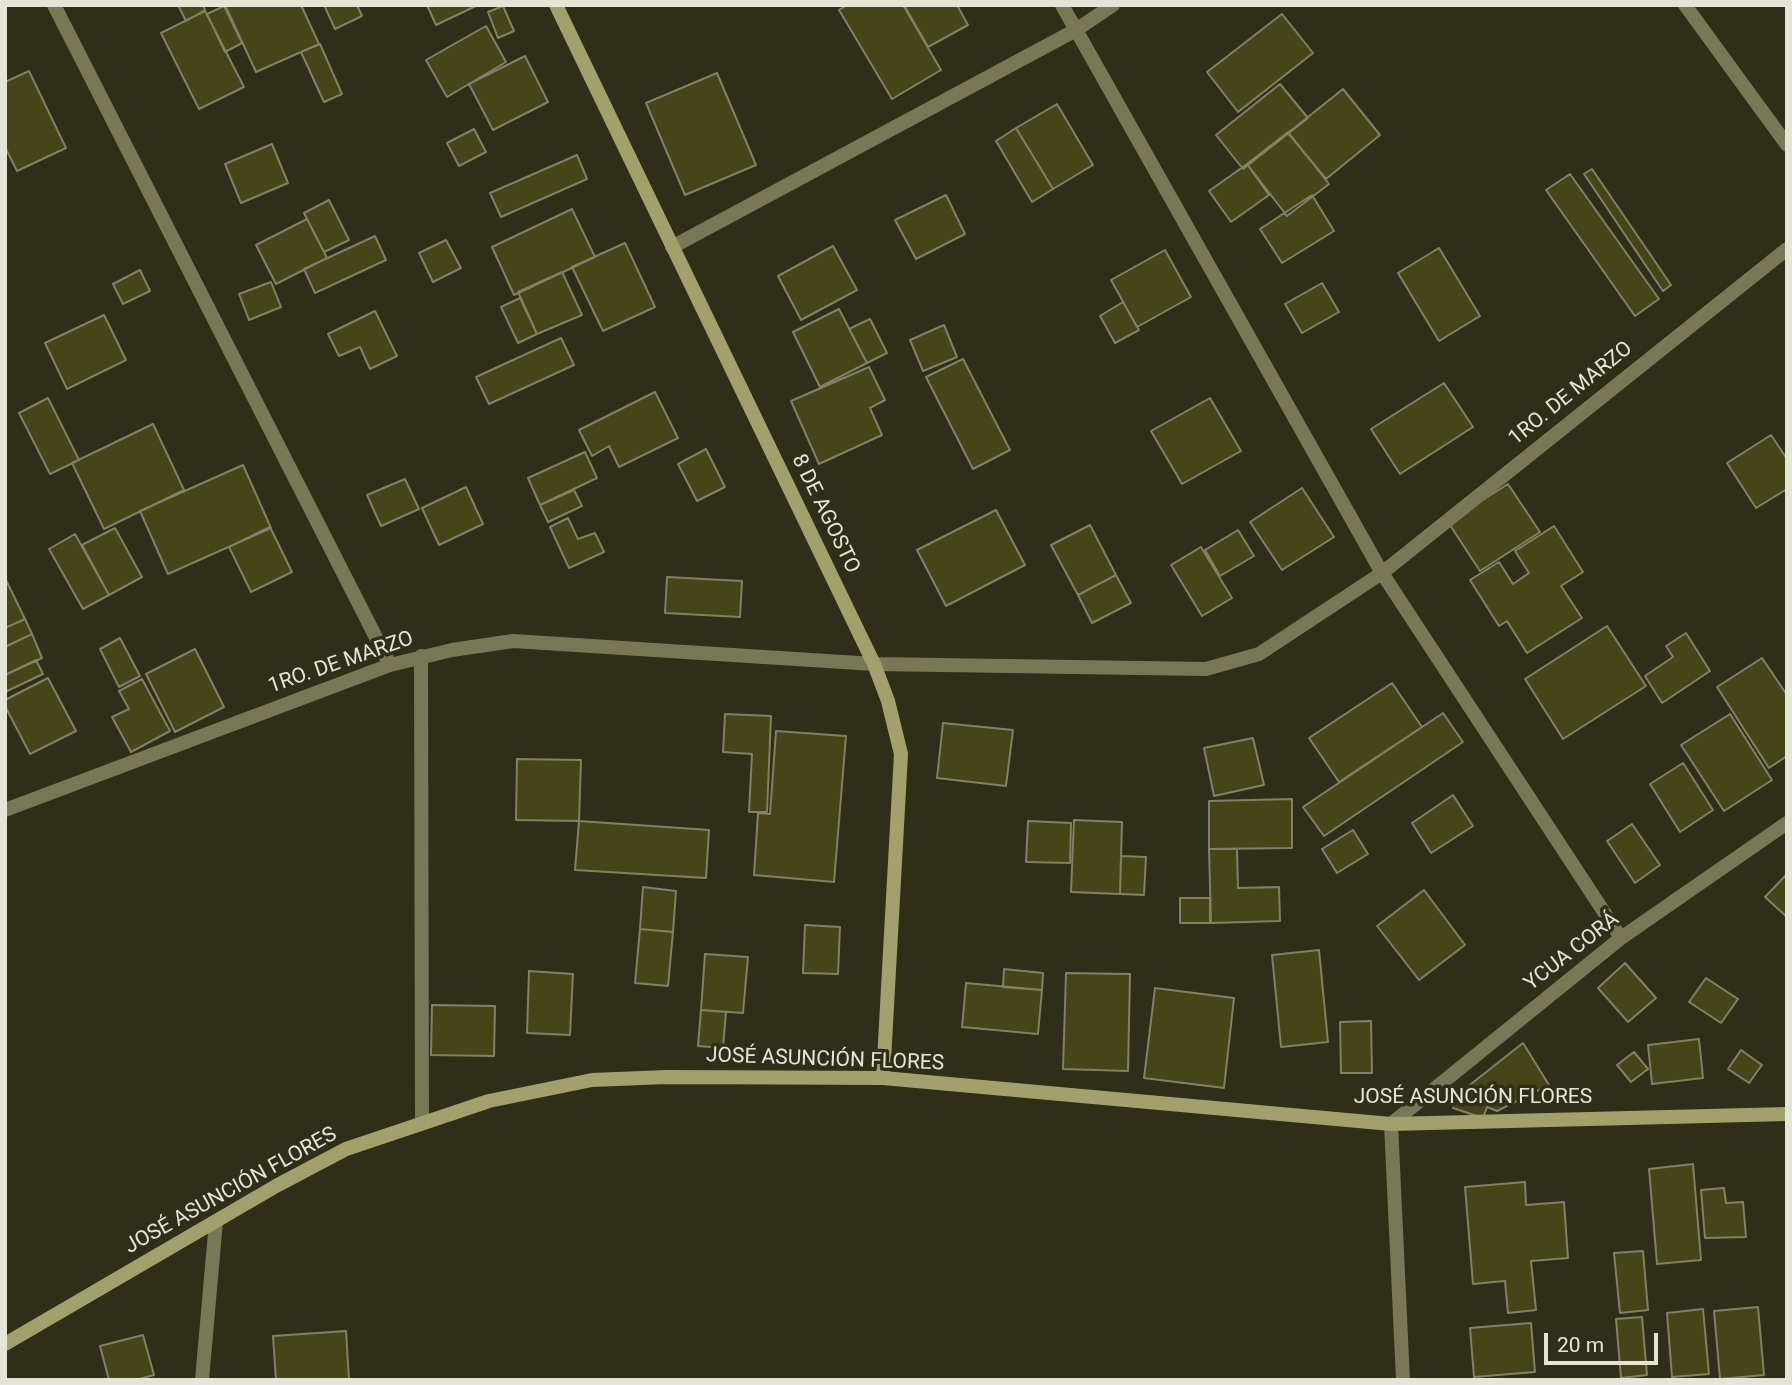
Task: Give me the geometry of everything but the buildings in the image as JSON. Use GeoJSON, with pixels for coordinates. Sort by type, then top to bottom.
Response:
{"type":"FeatureCollection","features":[{"type":"Feature","properties":{"kind":"street"},"geometry":{"type":"LineString","coordinates":[[54,5],[390,665]]}},
{"type":"Feature","properties":{"kind":"street","name":"8 DE AGOSTO"},"geometry":{"type":"LineString","coordinates":[[556,5],[874,664],[888,701],[901,754],[883,1078]]}},
{"type":"Feature","properties":{"kind":"street"},"geometry":{"type":"LineString","coordinates":[[1062,5],[1382,573],[1621,938]]}},
{"type":"Feature","properties":{"kind":"street"},"geometry":{"type":"LineString","coordinates":[[672,247],[1076,30],[1113,5]]}},
{"type":"Feature","properties":{"kind":"street"},"geometry":{"type":"LineString","coordinates":[[1685,5],[1787,145]]}},
{"type":"Feature","properties":{"kind":"street","name":"1RO. DE MARZO"},"geometry":{"type":"LineString","coordinates":[[5,810],[390,665],[421,656],[513,641],[874,664],[1206,669],[1259,654],[1382,573],[1787,249]]}},
{"type":"Feature","properties":{"kind":"street"},"geometry":{"type":"LineString","coordinates":[[421,656],[422,1123]]}},
{"type":"Feature","properties":{"kind":"street","name":"YCUA CORÁ"},"geometry":{"type":"LineString","coordinates":[[1391,1124],[1621,938],[1787,823]]}},
{"type":"Feature","properties":{"kind":"street","name":"JOSÉ ASUNCIÓN FLORES"},"geometry":{"type":"LineString","coordinates":[[5,1344],[276,1186],[346,1149],[489,1101],[592,1080],[667,1077],[883,1078],[1391,1124],[1787,1114]]}},
{"type":"Feature","properties":{"kind":"street"},"geometry":{"type":"LineString","coordinates":[[1391,1124],[1404,1380]]}},
{"type":"Feature","properties":{"kind":"street"},"geometry":{"type":"LineString","coordinates":[[202,1380],[216,1221]]}}]}
